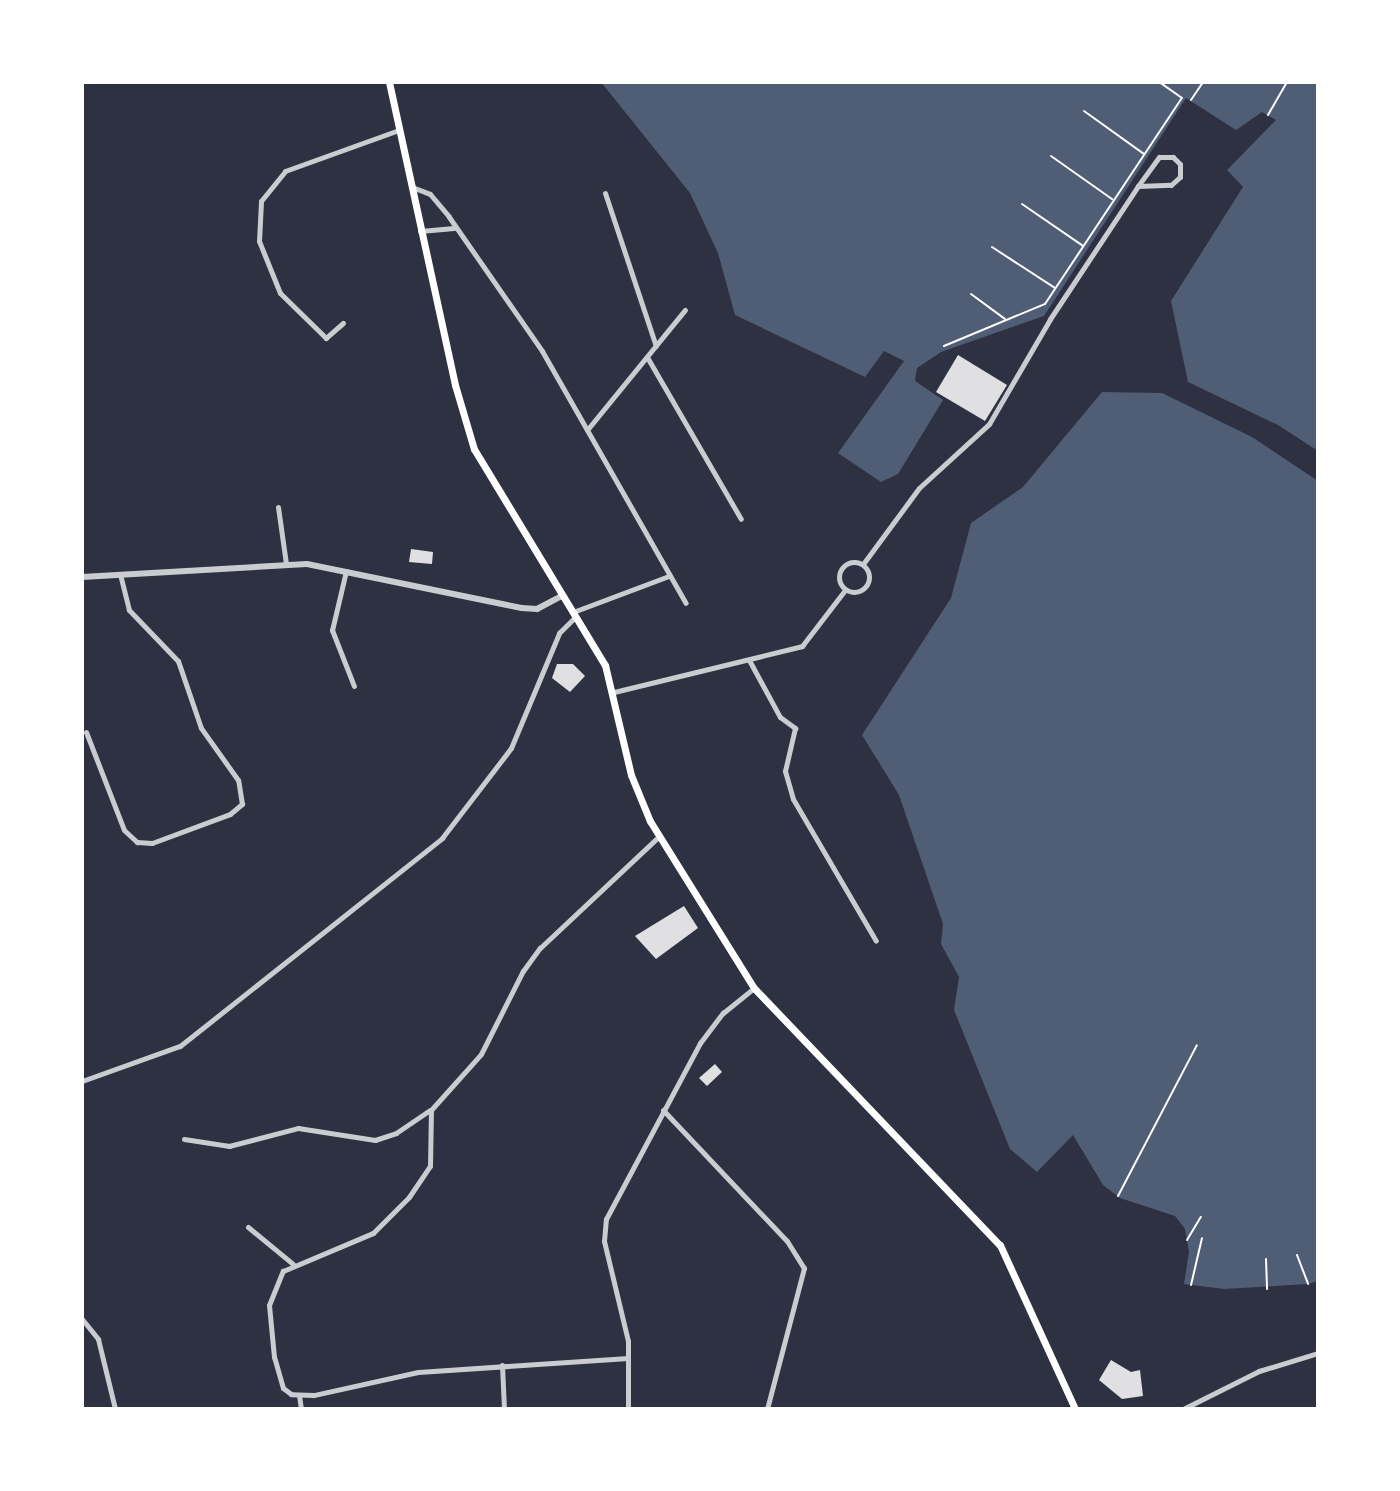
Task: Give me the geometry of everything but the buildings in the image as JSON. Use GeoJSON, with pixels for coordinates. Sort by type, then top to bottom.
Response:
{"type":"FeatureCollection","features":[{"type":"Feature","properties":{"kind":"main road"},"geometry":{"type":"LineString","coordinates":[[389,82],[420,231],[474,449],[573,616],[601,657],[614,692],[631,775],[658,837],[754,988],[992,1234],[1017,1276],[1072,1408]]}},
{"type":"Feature","properties":{"kind":"street"},"geometry":{"type":"LineString","coordinates":[[343,323],[326,338],[280,293],[259,241],[261,201],[285,171],[399,130]]}},
{"type":"Feature","properties":{"kind":"street"},"geometry":{"type":"LineString","coordinates":[[863,564],[919,488],[989,424],[1050,319],[1138,186],[1159,157],[1173,157],[1180,164],[1180,177],[1171,185],[1138,186]]}},
{"type":"Feature","properties":{"kind":"street"},"geometry":{"type":"LineString","coordinates":[[411,186],[430,194],[542,351],[686,603]]}},
{"type":"Feature","properties":{"kind":"street"},"geometry":{"type":"LineString","coordinates":[[605,193],[656,346]]}},
{"type":"Feature","properties":{"kind":"street"},"geometry":{"type":"LineString","coordinates":[[420,231],[455,228]]}},
{"type":"Feature","properties":{"kind":"street"},"geometry":{"type":"LineString","coordinates":[[587,430],[685,310]]}},
{"type":"Feature","properties":{"kind":"street"},"geometry":{"type":"LineString","coordinates":[[647,357],[741,519]]}},
{"type":"Feature","properties":{"kind":"street"},"geometry":{"type":"LineString","coordinates":[[278,507],[286,564]]}},
{"type":"Feature","properties":{"kind":"street"},"geometry":{"type":"LineString","coordinates":[[845,590],[839,578],[841,568],[852,561],[863,564]]}},
{"type":"Feature","properties":{"kind":"street"},"geometry":{"type":"LineString","coordinates":[[82,577],[286,564],[346,571],[522,608],[537,609],[561,596]]}},
{"type":"Feature","properties":{"kind":"street"},"geometry":{"type":"LineString","coordinates":[[845,590],[857,592],[868,583],[863,564]]}},
{"type":"Feature","properties":{"kind":"street"},"geometry":{"type":"LineString","coordinates":[[346,571],[332,630],[354,686]]}},
{"type":"Feature","properties":{"kind":"street"},"geometry":{"type":"LineString","coordinates":[[86,732],[124,830],[137,842],[152,843],[230,814],[242,804],[238,780],[201,728],[178,661],[129,610],[120,575]]}},
{"type":"Feature","properties":{"kind":"street"},"geometry":{"type":"LineString","coordinates":[[82,1081],[180,1046],[442,838],[511,748],[559,633],[573,616],[669,576]]}},
{"type":"Feature","properties":{"kind":"street"},"geometry":{"type":"LineString","coordinates":[[614,692],[802,646],[845,590]]}},
{"type":"Feature","properties":{"kind":"street"},"geometry":{"type":"LineString","coordinates":[[749,660],[780,717],[795,728],[785,771],[793,799],[876,941]]}},
{"type":"Feature","properties":{"kind":"street"},"geometry":{"type":"LineString","coordinates":[[184,1139],[229,1146],[298,1128],[375,1140],[396,1133],[431,1110],[465,1077],[540,948],[658,837]]}},
{"type":"Feature","properties":{"kind":"street"},"geometry":{"type":"LineString","coordinates":[[628,1409],[628,1358],[605,1230],[610,1210],[710,1027],[754,988]]}},
{"type":"Feature","properties":{"kind":"street"},"geometry":{"type":"LineString","coordinates":[[431,1110],[430,1166],[385,1224],[293,1264],[275,1280],[269,1324],[283,1388],[299,1395],[418,1372],[628,1358]]}},
{"type":"Feature","properties":{"kind":"street"},"geometry":{"type":"LineString","coordinates":[[663,1110],[802,1261],[805,1280],[767,1409]]}},
{"type":"Feature","properties":{"kind":"street"},"geometry":{"type":"LineString","coordinates":[[248,1227],[293,1264]]}},
{"type":"Feature","properties":{"kind":"street"},"geometry":{"type":"LineString","coordinates":[[82,1319],[98,1339],[115,1409]]}},
{"type":"Feature","properties":{"kind":"street"},"geometry":{"type":"LineString","coordinates":[[1183,1409],[1247,1376],[1318,1353]]}},
{"type":"Feature","properties":{"kind":"street"},"geometry":{"type":"LineString","coordinates":[[502,1365],[504,1409]]}},
{"type":"Feature","properties":{"kind":"street"},"geometry":{"type":"LineString","coordinates":[[299,1395],[301,1409]]}},
{"type":"Feature","properties":{"kind":"path"},"geometry":{"type":"LineString","coordinates":[[944,346],[1045,304],[1182,98],[1159,82]]}},
{"type":"Feature","properties":{"kind":"path"},"geometry":{"type":"LineString","coordinates":[[1191,100],[1203,82]]}},
{"type":"Feature","properties":{"kind":"path"},"geometry":{"type":"LineString","coordinates":[[1268,115],[1287,82]]}},
{"type":"Feature","properties":{"kind":"path"},"geometry":{"type":"LineString","coordinates":[[1084,111],[1144,154]]}},
{"type":"Feature","properties":{"kind":"path"},"geometry":{"type":"LineString","coordinates":[[1051,156],[1114,200]]}},
{"type":"Feature","properties":{"kind":"path"},"geometry":{"type":"LineString","coordinates":[[1022,204],[1083,246]]}},
{"type":"Feature","properties":{"kind":"path"},"geometry":{"type":"LineString","coordinates":[[992,247],[1055,288]]}},
{"type":"Feature","properties":{"kind":"path"},"geometry":{"type":"LineString","coordinates":[[1069,266],[1074,270]]}},
{"type":"Feature","properties":{"kind":"path"},"geometry":{"type":"LineString","coordinates":[[971,294],[1006,320]]}},
{"type":"Feature","properties":{"kind":"path"},"geometry":{"type":"LineString","coordinates":[[1118,1196],[1197,1045]]}},
{"type":"Feature","properties":{"kind":"path"},"geometry":{"type":"LineString","coordinates":[[1187,1240],[1201,1217]]}},
{"type":"Feature","properties":{"kind":"path"},"geometry":{"type":"LineString","coordinates":[[1191,1285],[1202,1238]]}},
{"type":"Feature","properties":{"kind":"path"},"geometry":{"type":"LineString","coordinates":[[1297,1255],[1308,1284]]}},
{"type":"Feature","properties":{"kind":"path"},"geometry":{"type":"LineString","coordinates":[[1266,1259],[1267,1289]]}},
{"type":"Feature","properties":{"kind":"water"},"geometry":{"type":"Polygon","coordinates":[[[601,82],[1318,82],[1318,451],[1278,425],[1188,382],[1171,301],[1243,187],[1227,170],[1276,120],[1262,112],[1236,130],[1186,98],[1044,316],[941,352],[917,368],[915,381],[943,400],[898,474],[881,482],[838,453],[904,361],[884,351],[865,377],[735,315],[718,253],[690,193],[601,82]]]}},
{"type":"Feature","properties":{"kind":"water"},"geometry":{"type":"Polygon","coordinates":[[[1102,392],[1162,393],[1252,437],[1318,481],[1318,1281],[1308,1284],[1224,1289],[1184,1284],[1189,1252],[1185,1229],[1175,1216],[1120,1198],[1103,1185],[1073,1135],[1037,1172],[1010,1149],[954,1010],[959,977],[941,944],[943,924],[899,795],[862,735],[951,598],[971,523],[1023,487],[1102,392]]]}}]}
